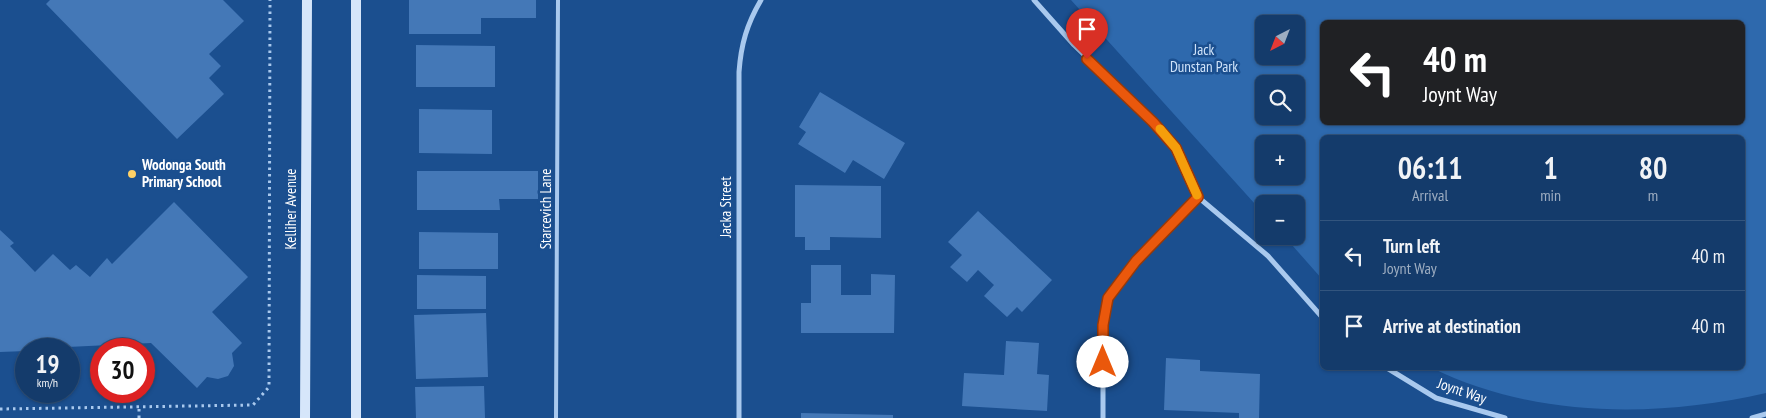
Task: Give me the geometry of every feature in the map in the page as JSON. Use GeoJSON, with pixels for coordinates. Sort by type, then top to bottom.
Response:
{"type":"FeatureCollection","features":[{"type":"Feature","properties":{"kind":"street","name":"Kelliher Avenue"},"geometry":{"type":"LineString","coordinates":[[305,418],[307,0]]}},
{"type":"Feature","properties":{"kind":"street"},"geometry":{"type":"LineString","coordinates":[[356,0],[356,418]]}},
{"type":"Feature","properties":{"kind":"street","name":"Jacka Street"},"geometry":{"type":"LineString","coordinates":[[739,418],[739,72],[744,37],[749,20],[761,0]]}},
{"type":"Feature","properties":{"kind":"street"},"geometry":{"type":"LineString","coordinates":[[1034,0],[1074,46],[1153,122],[1176,148],[1198,197],[1268,256],[1320,316]]}},
{"type":"Feature","properties":{"kind":"street"},"geometry":{"type":"LineString","coordinates":[[1103,418],[1103,325],[1108,298],[1136,261],[1198,197]]}},
{"type":"Feature","properties":{"kind":"street","name":"Joynt Way"},"geometry":{"type":"LineString","coordinates":[[1390,370],[1436,398],[1505,418]]}},
{"type":"Feature","properties":{"kind":"street"},"geometry":{"type":"LineString","coordinates":[[1752,418],[1766,414]]}},
{"type":"Feature","properties":{"kind":"lane","name":"Starcevich Lane"},"geometry":{"type":"LineString","coordinates":[[556,418],[558,0]]}},
{"type":"Feature","properties":{"kind":"path"},"geometry":{"type":"LineString","coordinates":[[0,409],[253,405],[269,387],[270,0]]}},
{"type":"Feature","properties":{"kind":"path"},"geometry":{"type":"LineString","coordinates":[[139,407],[139,418]]}},
{"type":"Feature","properties":{"kind":"green space","name":"Jack Dunstan Park"},"geometry":{"type":"Polygon","coordinates":[[[1071,0],[1766,0],[1766,393],[1682,407],[1596,409],[1512,397],[1471,384],[1437,370],[1745,370],[1745,135],[1320,135],[1320,277],[1292,245],[1305,245],[1305,195],[1255,195],[1255,204],[1071,0]]]}},
{"type":"Feature","properties":{"kind":"building"},"geometry":{"type":"Polygon","coordinates":[[[50,0],[223,0],[244,21],[209,54],[221,66],[209,78],[224,94],[177,139],[46,4],[50,0]]]}},
{"type":"Feature","properties":{"kind":"building"},"geometry":{"type":"Polygon","coordinates":[[[409,0],[536,0],[536,18],[481,18],[481,34],[409,34],[409,0]]]}},
{"type":"Feature","properties":{"kind":"building"},"geometry":{"type":"Polygon","coordinates":[[[416,45],[495,46],[495,87],[416,87],[416,45]]]}},
{"type":"Feature","properties":{"kind":"building"},"geometry":{"type":"Polygon","coordinates":[[[820,92],[905,143],[884,179],[853,160],[845,173],[798,144],[806,132],[799,127],[820,92]]]}},
{"type":"Feature","properties":{"kind":"building"},"geometry":{"type":"Polygon","coordinates":[[[419,109],[492,110],[492,154],[419,153],[419,109]]]}},
{"type":"Feature","properties":{"kind":"building"},"geometry":{"type":"Polygon","coordinates":[[[417,171],[538,171],[538,199],[499,199],[500,210],[417,210],[417,171]]]}},
{"type":"Feature","properties":{"kind":"building"},"geometry":{"type":"Polygon","coordinates":[[[795,185],[881,186],[881,238],[830,237],[830,250],[805,250],[805,237],[795,237],[795,185]]]}},
{"type":"Feature","properties":{"kind":"building"},"geometry":{"type":"Polygon","coordinates":[[[174,202],[248,277],[212,312],[242,343],[232,353],[234,366],[228,376],[218,379],[207,377],[197,388],[155,347],[155,338],[90,338],[90,346],[80,346],[80,338],[15,338],[15,351],[0,352],[0,230],[14,243],[10,246],[35,272],[53,254],[70,270],[76,265],[90,277],[107,258],[112,264],[174,202]]]}},
{"type":"Feature","properties":{"kind":"building"},"geometry":{"type":"Polygon","coordinates":[[[978,211],[1052,280],[1022,312],[1017,307],[1007,317],[984,296],[994,285],[978,270],[967,282],[950,267],[962,255],[948,242],[978,211]]]}},
{"type":"Feature","properties":{"kind":"building"},"geometry":{"type":"Polygon","coordinates":[[[419,232],[498,233],[498,269],[419,269],[419,232]]]}},
{"type":"Feature","properties":{"kind":"building"},"geometry":{"type":"Polygon","coordinates":[[[811,265],[841,265],[841,295],[871,295],[871,274],[895,275],[894,333],[801,333],[801,303],[811,303],[811,265]]]}},
{"type":"Feature","properties":{"kind":"building"},"geometry":{"type":"Polygon","coordinates":[[[417,275],[486,276],[486,309],[417,309],[417,275]]]}},
{"type":"Feature","properties":{"kind":"building"},"geometry":{"type":"Polygon","coordinates":[[[486,313],[488,377],[416,379],[414,315],[486,313]]]}},
{"type":"Feature","properties":{"kind":"building"},"geometry":{"type":"Polygon","coordinates":[[[1006,341],[1039,343],[1037,374],[1049,375],[1047,411],[962,406],[964,373],[1004,375],[1006,341]]]}},
{"type":"Feature","properties":{"kind":"building"},"geometry":{"type":"Polygon","coordinates":[[[1166,358],[1200,360],[1200,371],[1260,374],[1259,418],[1239,418],[1239,413],[1164,410],[1166,358]]]}},
{"type":"Feature","properties":{"kind":"building"},"geometry":{"type":"Polygon","coordinates":[[[484,386],[485,418],[416,418],[415,387],[484,386]]]}},
{"type":"Feature","properties":{"kind":"building"},"geometry":{"type":"Polygon","coordinates":[[[801,413],[893,415],[893,418],[801,418],[801,413]]]}},
{"type":"Feature","properties":{"kind":"slow traffic"},"geometry":{"type":"LineString","coordinates":[[1160,129],[1176,148],[1197,195]]}},
{"type":"Feature","properties":{"kind":"place","name":"Wodonga South Primary School"},"geometry":{"type":"Point","coordinates":[132,174]}},
{"type":"Feature","properties":{"kind":"route"},"geometry":{"type":"LineString","coordinates":[[1087,59],[1153,122],[1176,148],[1198,197],[1136,261],[1108,298],[1103,325],[1103,362]]}}]}
